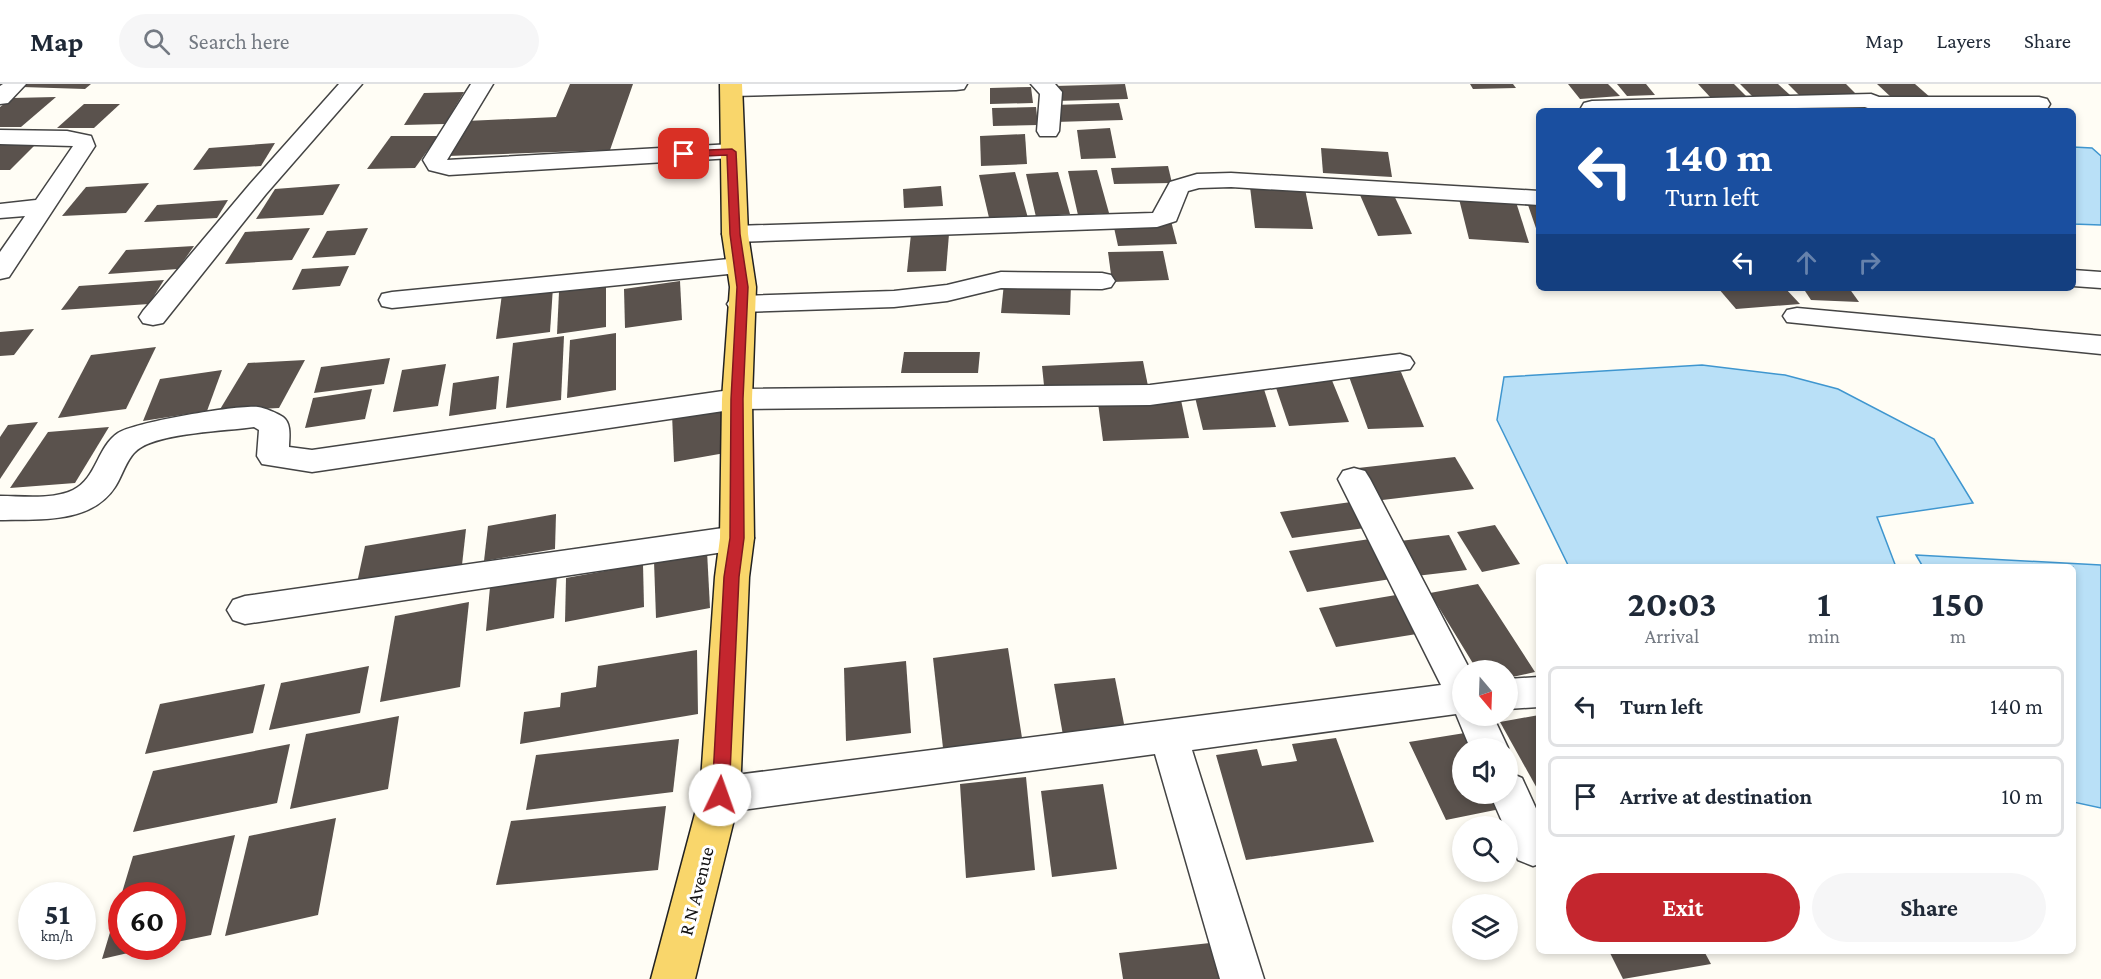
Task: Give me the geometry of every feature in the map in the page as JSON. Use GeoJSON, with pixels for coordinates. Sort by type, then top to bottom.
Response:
{"type":"FeatureCollection","features":[{"type":"Feature","properties":{"kind":"main road","name":"R N Avenue"},"geometry":{"type":"LineString","coordinates":[[674,979],[720,795],[732,577],[737,538],[737,399],[743,287],[737,250],[732,152],[732,87]]}},
{"type":"Feature","properties":{"kind":"street"},"geometry":{"type":"LineString","coordinates":[[0,98],[15,84]]}},
{"type":"Feature","properties":{"kind":"street"},"geometry":{"type":"LineString","coordinates":[[153,318],[258,189],[351,84]]}},
{"type":"Feature","properties":{"kind":"street"},"geometry":{"type":"LineString","coordinates":[[482,84],[435,160],[437,165],[449,168],[732,152]]}},
{"type":"Feature","properties":{"kind":"street"},"geometry":{"type":"LineString","coordinates":[[732,87],[956,84]]}},
{"type":"Feature","properties":{"kind":"street"},"geometry":{"type":"LineString","coordinates":[[1042,84],[1051,92],[1048,131]]}},
{"type":"Feature","properties":{"kind":"street"},"geometry":{"type":"LineString","coordinates":[[1856,84],[1875,105]]}},
{"type":"Feature","properties":{"kind":"street"},"geometry":{"type":"LineString","coordinates":[[1592,108],[2039,104]]}},
{"type":"Feature","properties":{"kind":"street"},"geometry":{"type":"LineString","coordinates":[[0,137],[67,138],[83,141],[84,146],[0,271]]}},
{"type":"Feature","properties":{"kind":"street"},"geometry":{"type":"LineString","coordinates":[[392,300],[737,250],[1157,220],[1167,216],[1178,187],[1197,181],[1231,180],[1536,198]]}},
{"type":"Feature","properties":{"kind":"street"},"geometry":{"type":"LineString","coordinates":[[0,211],[44,206]]}},
{"type":"Feature","properties":{"kind":"street"},"geometry":{"type":"LineString","coordinates":[[2076,278],[2101,280]]}},
{"type":"Feature","properties":{"kind":"street"},"geometry":{"type":"LineString","coordinates":[[741,304],[894,299],[947,293],[1001,280],[1102,281]]}},
{"type":"Feature","properties":{"kind":"street"},"geometry":{"type":"LineString","coordinates":[[1797,316],[2101,345]]}},
{"type":"Feature","properties":{"kind":"street"},"geometry":{"type":"LineString","coordinates":[[0,508],[66,505],[86,499],[100,488],[122,448],[138,435],[257,417],[274,424],[273,456],[312,460],[737,399],[1149,395],[1400,363]]}},
{"type":"Feature","properties":{"kind":"street"},"geometry":{"type":"LineString","coordinates":[[1354,479],[1452,671]]}},
{"type":"Feature","properties":{"kind":"street"},"geometry":{"type":"LineString","coordinates":[[245,610],[737,538]]}},
{"type":"Feature","properties":{"kind":"street"},"geometry":{"type":"LineString","coordinates":[[1518,693],[1536,692]]}},
{"type":"Feature","properties":{"kind":"street"},"geometry":{"type":"LineString","coordinates":[[720,795],[1452,699]]}},
{"type":"Feature","properties":{"kind":"street"},"geometry":{"type":"LineString","coordinates":[[1169,736],[1242,979]]}},
{"type":"Feature","properties":{"kind":"street"},"geometry":{"type":"LineString","coordinates":[[1514,804],[1533,847]]}},
{"type":"Feature","properties":{"kind":"water"},"geometry":{"type":"Polygon","coordinates":[[[2076,147],[2092,148],[2101,156],[2101,225],[2076,224],[2076,147]]]}},
{"type":"Feature","properties":{"kind":"water"},"geometry":{"type":"Polygon","coordinates":[[[1702,365],[1785,375],[1838,389],[1934,439],[1973,503],[1877,517],[1895,564],[1568,564],[1497,420],[1504,377],[1702,365]]]}},
{"type":"Feature","properties":{"kind":"water"},"geometry":{"type":"Polygon","coordinates":[[[1916,555],[2101,565],[2101,808],[2076,803],[2076,564],[1921,564],[1916,555]]]}},
{"type":"Feature","properties":{"kind":"building"},"geometry":{"type":"Polygon","coordinates":[[[27,84],[91,84],[85,89],[22,87],[27,84]]]}},
{"type":"Feature","properties":{"kind":"building"},"geometry":{"type":"Polygon","coordinates":[[[570,84],[633,84],[610,150],[448,156],[466,121],[556,117],[570,84]]]}},
{"type":"Feature","properties":{"kind":"building"},"geometry":{"type":"Polygon","coordinates":[[[1125,84],[1128,99],[1056,101],[1055,86],[1125,84]]]}},
{"type":"Feature","properties":{"kind":"building"},"geometry":{"type":"Polygon","coordinates":[[[1470,84],[1513,84],[1516,88],[1473,89],[1470,84]]]}},
{"type":"Feature","properties":{"kind":"building"},"geometry":{"type":"Polygon","coordinates":[[[1568,84],[1608,84],[1620,96],[1580,99],[1568,84]]]}},
{"type":"Feature","properties":{"kind":"building"},"geometry":{"type":"Polygon","coordinates":[[[1617,84],[1646,84],[1655,95],[1627,96],[1617,84]]]}},
{"type":"Feature","properties":{"kind":"building"},"geometry":{"type":"Polygon","coordinates":[[[1698,84],[1734,84],[1747,97],[1711,98],[1698,84]]]}},
{"type":"Feature","properties":{"kind":"building"},"geometry":{"type":"Polygon","coordinates":[[[1740,84],[1778,84],[1790,95],[1753,97],[1740,84]]]}},
{"type":"Feature","properties":{"kind":"building"},"geometry":{"type":"Polygon","coordinates":[[[1788,84],[1846,84],[1861,99],[1804,100],[1788,84]]]}},
{"type":"Feature","properties":{"kind":"building"},"geometry":{"type":"Polygon","coordinates":[[[1877,84],[1915,84],[1931,98],[1892,98],[1877,84]]]}},
{"type":"Feature","properties":{"kind":"building"},"geometry":{"type":"Polygon","coordinates":[[[1031,87],[1033,103],[990,104],[990,88],[1031,87]]]}},
{"type":"Feature","properties":{"kind":"building"},"geometry":{"type":"Polygon","coordinates":[[[464,92],[445,124],[404,125],[424,93],[464,92]]]}},
{"type":"Feature","properties":{"kind":"building"},"geometry":{"type":"Polygon","coordinates":[[[56,97],[21,127],[0,127],[0,107],[12,98],[56,97]]]}},
{"type":"Feature","properties":{"kind":"building"},"geometry":{"type":"Polygon","coordinates":[[[1119,103],[1123,120],[1055,122],[1053,105],[1119,103]]]}},
{"type":"Feature","properties":{"kind":"building"},"geometry":{"type":"Polygon","coordinates":[[[84,104],[120,104],[94,128],[57,128],[84,104]]]}},
{"type":"Feature","properties":{"kind":"building"},"geometry":{"type":"Polygon","coordinates":[[[1036,107],[1038,125],[993,126],[992,108],[1036,107]]]}},
{"type":"Feature","properties":{"kind":"building"},"geometry":{"type":"Polygon","coordinates":[[[1110,128],[1116,158],[1081,159],[1077,130],[1110,128]]]}},
{"type":"Feature","properties":{"kind":"building"},"geometry":{"type":"Polygon","coordinates":[[[1025,134],[1027,164],[981,166],[980,136],[1025,134]]]}},
{"type":"Feature","properties":{"kind":"building"},"geometry":{"type":"Polygon","coordinates":[[[391,136],[438,136],[415,168],[367,169],[391,136]]]}},
{"type":"Feature","properties":{"kind":"building"},"geometry":{"type":"Polygon","coordinates":[[[38,142],[10,170],[0,170],[0,143],[38,142]]]}},
{"type":"Feature","properties":{"kind":"building"},"geometry":{"type":"Polygon","coordinates":[[[275,143],[261,166],[193,170],[209,148],[275,143]]]}},
{"type":"Feature","properties":{"kind":"building"},"geometry":{"type":"Polygon","coordinates":[[[1321,148],[1388,152],[1392,177],[1323,173],[1321,148]]]}},
{"type":"Feature","properties":{"kind":"building"},"geometry":{"type":"Polygon","coordinates":[[[1168,166],[1172,183],[1114,184],[1111,168],[1168,166]]]}},
{"type":"Feature","properties":{"kind":"building"},"geometry":{"type":"Polygon","coordinates":[[[1097,170],[1109,213],[1078,215],[1068,171],[1097,170]]]}},
{"type":"Feature","properties":{"kind":"building"},"geometry":{"type":"Polygon","coordinates":[[[1015,172],[1028,218],[990,222],[979,175],[1015,172]]]}},
{"type":"Feature","properties":{"kind":"building"},"geometry":{"type":"Polygon","coordinates":[[[1058,172],[1070,214],[1036,217],[1026,174],[1058,172]]]}},
{"type":"Feature","properties":{"kind":"building"},"geometry":{"type":"Polygon","coordinates":[[[149,183],[126,213],[62,216],[86,187],[149,183]]]}},
{"type":"Feature","properties":{"kind":"building"},"geometry":{"type":"Polygon","coordinates":[[[340,184],[323,215],[256,219],[275,189],[340,184]]]}},
{"type":"Feature","properties":{"kind":"building"},"geometry":{"type":"Polygon","coordinates":[[[941,186],[943,206],[904,208],[903,189],[941,186]]]}},
{"type":"Feature","properties":{"kind":"building"},"geometry":{"type":"Polygon","coordinates":[[[1250,187],[1305,189],[1313,229],[1255,228],[1250,187]]]}},
{"type":"Feature","properties":{"kind":"building"},"geometry":{"type":"Polygon","coordinates":[[[1393,193],[1412,234],[1378,236],[1360,195],[1393,193]]]}},
{"type":"Feature","properties":{"kind":"building"},"geometry":{"type":"Polygon","coordinates":[[[1459,199],[1516,202],[1529,243],[1469,239],[1459,199]]]}},
{"type":"Feature","properties":{"kind":"building"},"geometry":{"type":"Polygon","coordinates":[[[228,200],[217,218],[144,222],[157,205],[228,200]]]}},
{"type":"Feature","properties":{"kind":"building"},"geometry":{"type":"Polygon","coordinates":[[[1527,202],[1536,202],[1536,228],[1527,202]]]}},
{"type":"Feature","properties":{"kind":"building"},"geometry":{"type":"Polygon","coordinates":[[[1171,221],[1177,244],[1118,246],[1113,223],[1171,221]]]}},
{"type":"Feature","properties":{"kind":"building"},"geometry":{"type":"Polygon","coordinates":[[[310,228],[292,260],[225,264],[245,232],[310,228]]]}},
{"type":"Feature","properties":{"kind":"building"},"geometry":{"type":"Polygon","coordinates":[[[368,228],[355,255],[312,258],[327,231],[368,228]]]}},
{"type":"Feature","properties":{"kind":"building"},"geometry":{"type":"Polygon","coordinates":[[[911,234],[949,234],[946,271],[907,272],[911,234]]]}},
{"type":"Feature","properties":{"kind":"building"},"geometry":{"type":"Polygon","coordinates":[[[194,246],[178,269],[108,274],[126,250],[194,246]]]}},
{"type":"Feature","properties":{"kind":"building"},"geometry":{"type":"Polygon","coordinates":[[[1163,251],[1169,280],[1112,282],[1108,252],[1163,251]]]}},
{"type":"Feature","properties":{"kind":"building"},"geometry":{"type":"Polygon","coordinates":[[[349,266],[340,286],[292,290],[302,269],[349,266]]]}},
{"type":"Feature","properties":{"kind":"building"},"geometry":{"type":"Polygon","coordinates":[[[164,280],[149,304],[61,310],[79,286],[164,280]]]}},
{"type":"Feature","properties":{"kind":"building"},"geometry":{"type":"Polygon","coordinates":[[[680,281],[682,320],[625,328],[624,289],[680,281]]]}},
{"type":"Feature","properties":{"kind":"building"},"geometry":{"type":"Polygon","coordinates":[[[1004,283],[1071,284],[1070,315],[1001,313],[1004,283]]]}},
{"type":"Feature","properties":{"kind":"building"},"geometry":{"type":"Polygon","coordinates":[[[606,285],[606,327],[557,334],[559,292],[606,285]]]}},
{"type":"Feature","properties":{"kind":"building"},"geometry":{"type":"Polygon","coordinates":[[[553,287],[550,332],[496,339],[502,294],[553,287]]]}},
{"type":"Feature","properties":{"kind":"building"},"geometry":{"type":"Polygon","coordinates":[[[1721,291],[1788,291],[1800,304],[1736,309],[1721,291]]]}},
{"type":"Feature","properties":{"kind":"building"},"geometry":{"type":"Polygon","coordinates":[[[1805,291],[1851,291],[1859,302],[1811,300],[1805,291]]]}},
{"type":"Feature","properties":{"kind":"building"},"geometry":{"type":"Polygon","coordinates":[[[34,329],[14,355],[0,356],[0,332],[34,329]]]}},
{"type":"Feature","properties":{"kind":"building"},"geometry":{"type":"Polygon","coordinates":[[[616,333],[616,390],[567,398],[570,340],[616,333]]]}},
{"type":"Feature","properties":{"kind":"building"},"geometry":{"type":"Polygon","coordinates":[[[564,336],[561,400],[506,408],[513,343],[564,336]]]}},
{"type":"Feature","properties":{"kind":"building"},"geometry":{"type":"Polygon","coordinates":[[[156,347],[126,409],[58,418],[91,355],[156,347]]]}},
{"type":"Feature","properties":{"kind":"building"},"geometry":{"type":"Polygon","coordinates":[[[904,352],[980,352],[978,373],[901,373],[904,352]]]}},
{"type":"Feature","properties":{"kind":"building"},"geometry":{"type":"Polygon","coordinates":[[[390,358],[384,384],[314,393],[321,367],[390,358]]]}},
{"type":"Feature","properties":{"kind":"building"},"geometry":{"type":"Polygon","coordinates":[[[305,360],[279,408],[219,411],[248,363],[305,360]]]}},
{"type":"Feature","properties":{"kind":"building"},"geometry":{"type":"Polygon","coordinates":[[[1143,361],[1149,391],[1045,395],[1042,366],[1143,361]]]}},
{"type":"Feature","properties":{"kind":"building"},"geometry":{"type":"Polygon","coordinates":[[[446,364],[438,406],[393,412],[402,370],[446,364]]]}},
{"type":"Feature","properties":{"kind":"building"},"geometry":{"type":"Polygon","coordinates":[[[222,370],[207,411],[143,421],[160,379],[222,370]]]}},
{"type":"Feature","properties":{"kind":"building"},"geometry":{"type":"Polygon","coordinates":[[[1401,372],[1424,427],[1368,429],[1348,374],[1401,372]]]}},
{"type":"Feature","properties":{"kind":"building"},"geometry":{"type":"Polygon","coordinates":[[[499,376],[496,409],[449,416],[453,383],[499,376]]]}},
{"type":"Feature","properties":{"kind":"building"},"geometry":{"type":"Polygon","coordinates":[[[1331,378],[1349,422],[1289,426],[1274,382],[1331,378]]]}},
{"type":"Feature","properties":{"kind":"building"},"geometry":{"type":"Polygon","coordinates":[[[1263,386],[1276,427],[1203,430],[1193,389],[1263,386]]]}},
{"type":"Feature","properties":{"kind":"building"},"geometry":{"type":"Polygon","coordinates":[[[372,389],[365,419],[305,428],[313,398],[372,389]]]}},
{"type":"Feature","properties":{"kind":"building"},"geometry":{"type":"Polygon","coordinates":[[[1181,400],[1189,438],[1103,441],[1098,403],[1181,400]]]}},
{"type":"Feature","properties":{"kind":"building"},"geometry":{"type":"Polygon","coordinates":[[[721,406],[725,453],[674,462],[672,414],[721,406]]]}},
{"type":"Feature","properties":{"kind":"building"},"geometry":{"type":"Polygon","coordinates":[[[38,422],[0,479],[0,437],[8,425],[38,422]]]}},
{"type":"Feature","properties":{"kind":"building"},"geometry":{"type":"Polygon","coordinates":[[[109,427],[75,483],[10,488],[48,432],[109,427]]]}},
{"type":"Feature","properties":{"kind":"building"},"geometry":{"type":"Polygon","coordinates":[[[1455,457],[1474,489],[1374,501],[1358,468],[1455,457]]]}},
{"type":"Feature","properties":{"kind":"building"},"geometry":{"type":"Polygon","coordinates":[[[1351,502],[1365,528],[1292,538],[1280,512],[1351,502]]]}},
{"type":"Feature","properties":{"kind":"building"},"geometry":{"type":"Polygon","coordinates":[[[556,514],[555,549],[484,561],[488,526],[556,514]]]}},
{"type":"Feature","properties":{"kind":"building"},"geometry":{"type":"Polygon","coordinates":[[[1495,525],[1520,564],[1482,572],[1457,532],[1495,525]]]}},
{"type":"Feature","properties":{"kind":"building"},"geometry":{"type":"Polygon","coordinates":[[[466,529],[462,565],[357,583],[365,546],[466,529]]]}},
{"type":"Feature","properties":{"kind":"building"},"geometry":{"type":"Polygon","coordinates":[[[1449,535],[1467,570],[1416,576],[1400,541],[1449,535]]]}},
{"type":"Feature","properties":{"kind":"building"},"geometry":{"type":"Polygon","coordinates":[[[1370,539],[1391,579],[1307,592],[1289,551],[1370,539]]]}},
{"type":"Feature","properties":{"kind":"building"},"geometry":{"type":"Polygon","coordinates":[[[707,551],[710,608],[656,618],[654,561],[707,551]]]}},
{"type":"Feature","properties":{"kind":"building"},"geometry":{"type":"Polygon","coordinates":[[[643,564],[644,607],[565,622],[566,578],[643,564]]]}},
{"type":"Feature","properties":{"kind":"building"},"geometry":{"type":"Polygon","coordinates":[[[557,575],[554,618],[486,631],[490,587],[557,575]]]}},
{"type":"Feature","properties":{"kind":"building"},"geometry":{"type":"Polygon","coordinates":[[[1478,584],[1535,672],[1518,676],[1518,660],[1471,660],[1430,593],[1478,584]]]}},
{"type":"Feature","properties":{"kind":"building"},"geometry":{"type":"Polygon","coordinates":[[[1402,594],[1423,633],[1336,647],[1319,608],[1402,594]]]}},
{"type":"Feature","properties":{"kind":"building"},"geometry":{"type":"Polygon","coordinates":[[[469,602],[460,687],[380,702],[395,616],[469,602]]]}},
{"type":"Feature","properties":{"kind":"building"},"geometry":{"type":"Polygon","coordinates":[[[1008,648],[1022,738],[943,748],[933,658],[1008,648]]]}},
{"type":"Feature","properties":{"kind":"building"},"geometry":{"type":"Polygon","coordinates":[[[697,650],[698,714],[520,744],[524,712],[560,707],[561,693],[596,687],[598,666],[697,650]]]}},
{"type":"Feature","properties":{"kind":"building"},"geometry":{"type":"Polygon","coordinates":[[[906,661],[911,733],[846,741],[844,668],[906,661]]]}},
{"type":"Feature","properties":{"kind":"building"},"geometry":{"type":"Polygon","coordinates":[[[369,666],[360,713],[269,730],[281,683],[369,666]]]}},
{"type":"Feature","properties":{"kind":"building"},"geometry":{"type":"Polygon","coordinates":[[[1115,678],[1126,734],[1064,741],[1054,684],[1115,678]]]}},
{"type":"Feature","properties":{"kind":"building"},"geometry":{"type":"Polygon","coordinates":[[[265,684],[253,733],[145,754],[160,704],[265,684]]]}},
{"type":"Feature","properties":{"kind":"building"},"geometry":{"type":"Polygon","coordinates":[[[399,716],[388,789],[290,809],[306,734],[399,716]]]}},
{"type":"Feature","properties":{"kind":"building"},"geometry":{"type":"Polygon","coordinates":[[[1536,716],[1536,787],[1518,754],[1518,738],[1509,738],[1502,726],[1518,726],[1518,719],[1536,716]]]}},
{"type":"Feature","properties":{"kind":"building"},"geometry":{"type":"Polygon","coordinates":[[[1471,732],[1474,738],[1452,738],[1452,804],[1508,804],[1510,807],[1466,816],[1452,816],[1452,819],[1446,820],[1409,742],[1471,732]]]}},
{"type":"Feature","properties":{"kind":"building"},"geometry":{"type":"Polygon","coordinates":[[[1336,738],[1374,842],[1246,860],[1216,755],[1257,749],[1262,766],[1297,761],[1292,744],[1336,738]]]}},
{"type":"Feature","properties":{"kind":"building"},"geometry":{"type":"Polygon","coordinates":[[[679,739],[673,792],[526,810],[536,755],[679,739]]]}},
{"type":"Feature","properties":{"kind":"building"},"geometry":{"type":"Polygon","coordinates":[[[290,744],[277,803],[133,832],[153,771],[290,744]]]}},
{"type":"Feature","properties":{"kind":"building"},"geometry":{"type":"Polygon","coordinates":[[[1026,777],[1035,870],[966,878],[960,784],[1026,777]]]}},
{"type":"Feature","properties":{"kind":"building"},"geometry":{"type":"Polygon","coordinates":[[[1103,784],[1117,869],[1052,877],[1041,791],[1103,784]]]}},
{"type":"Feature","properties":{"kind":"building"},"geometry":{"type":"Polygon","coordinates":[[[666,806],[658,870],[496,885],[511,821],[666,806]]]}},
{"type":"Feature","properties":{"kind":"building"},"geometry":{"type":"Polygon","coordinates":[[[336,818],[318,915],[225,936],[249,836],[336,818]]]}},
{"type":"Feature","properties":{"kind":"building"},"geometry":{"type":"Polygon","coordinates":[[[235,835],[211,935],[186,940],[186,882],[125,882],[133,856],[235,835]]]}},
{"type":"Feature","properties":{"kind":"building"},"geometry":{"type":"Polygon","coordinates":[[[108,939],[108,958],[102,959],[108,939]]]}},
{"type":"Feature","properties":{"kind":"building"},"geometry":{"type":"Polygon","coordinates":[[[1219,942],[1227,979],[1123,979],[1119,953],[1219,942]]]}},
{"type":"Feature","properties":{"kind":"building"},"geometry":{"type":"Polygon","coordinates":[[[1610,954],[1706,954],[1711,964],[1623,979],[1610,954]]]}},
{"type":"Feature","properties":{"kind":"route"},"geometry":{"type":"LineString","coordinates":[[684,154],[732,152],[735,234],[743,287],[737,399],[737,538],[732,577],[720,795]]}}]}
